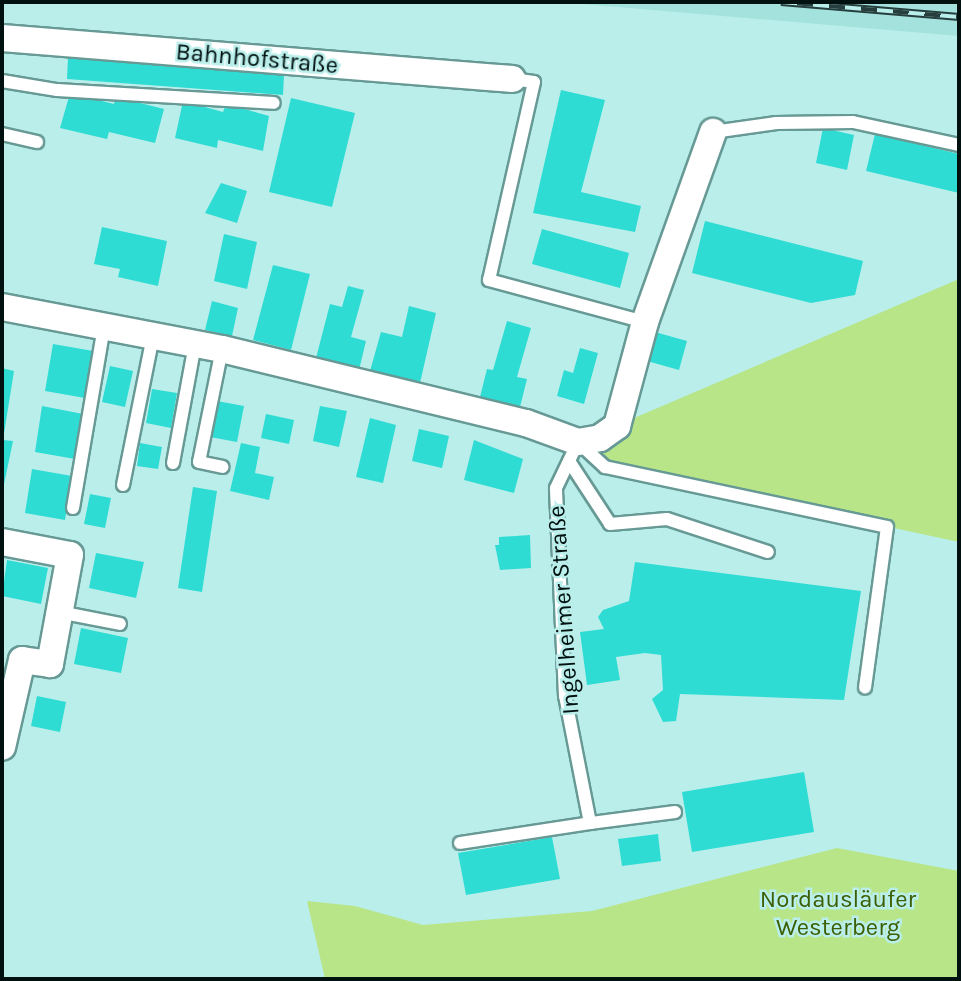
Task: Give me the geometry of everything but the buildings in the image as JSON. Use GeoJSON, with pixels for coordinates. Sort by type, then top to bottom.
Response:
{"type":"FeatureCollection","features":[{"type":"Feature","properties":{"kind":"street","name":"Bahnhofstraße"},"geometry":{"type":"LineString","coordinates":[[2,38],[512,79]]}},
{"type":"Feature","properties":{"kind":"street"},"geometry":{"type":"LineString","coordinates":[[2,307],[222,349],[526,422],[573,452],[617,426],[645,322],[713,132]]}},
{"type":"Feature","properties":{"kind":"street"},"geometry":{"type":"LineString","coordinates":[[2,542],[70,555],[50,664],[22,660],[2,747]]}},
{"type":"Feature","properties":{"kind":"lane"},"geometry":{"type":"LineString","coordinates":[[512,79],[534,82],[489,280],[645,322]]}},
{"type":"Feature","properties":{"kind":"lane"},"geometry":{"type":"LineString","coordinates":[[2,81],[57,90],[274,103]]}},
{"type":"Feature","properties":{"kind":"lane"},"geometry":{"type":"LineString","coordinates":[[713,132],[776,123],[853,122],[959,145]]}},
{"type":"Feature","properties":{"kind":"lane"},"geometry":{"type":"LineString","coordinates":[[2,134],[37,142]]}},
{"type":"Feature","properties":{"kind":"lane"},"geometry":{"type":"LineString","coordinates":[[73,508],[104,327]]}},
{"type":"Feature","properties":{"kind":"lane"},"geometry":{"type":"LineString","coordinates":[[123,485],[153,336]]}},
{"type":"Feature","properties":{"kind":"lane"},"geometry":{"type":"LineString","coordinates":[[173,463],[195,344]]}},
{"type":"Feature","properties":{"kind":"lane"},"geometry":{"type":"LineString","coordinates":[[222,349],[199,462],[222,467]]}},
{"type":"Feature","properties":{"kind":"lane"},"geometry":{"type":"LineString","coordinates":[[573,452],[610,524],[667,519],[768,552]]}},
{"type":"Feature","properties":{"kind":"lane"},"geometry":{"type":"LineString","coordinates":[[573,452],[605,467],[887,527],[865,688]]}},
{"type":"Feature","properties":{"kind":"lane","name":"Ingelheimer Straße"},"geometry":{"type":"LineString","coordinates":[[573,452],[556,488],[565,696],[590,823]]}},
{"type":"Feature","properties":{"kind":"lane"},"geometry":{"type":"LineString","coordinates":[[59,612],[120,624]]}},
{"type":"Feature","properties":{"kind":"lane"},"geometry":{"type":"LineString","coordinates":[[460,843],[675,812]]}},
{"type":"Feature","properties":{"kind":"shaded area"},"geometry":{"type":"Polygon","coordinates":[[[559,2],[959,2],[959,36],[559,2]]]}},
{"type":"Feature","properties":{"kind":"green space"},"geometry":{"type":"Polygon","coordinates":[[[959,279],[959,542],[605,466],[578,442],[959,279]]]}},
{"type":"Feature","properties":{"kind":"green space","name":"Nordausläufer Westerberg"},"geometry":{"type":"Polygon","coordinates":[[[837,848],[959,871],[959,979],[325,979],[307,901],[355,906],[423,925],[592,911],[837,848]]]}},
{"type":"Feature","properties":{"kind":"railway"},"geometry":{"type":"LineString","coordinates":[[781,2],[959,17]]}}]}
